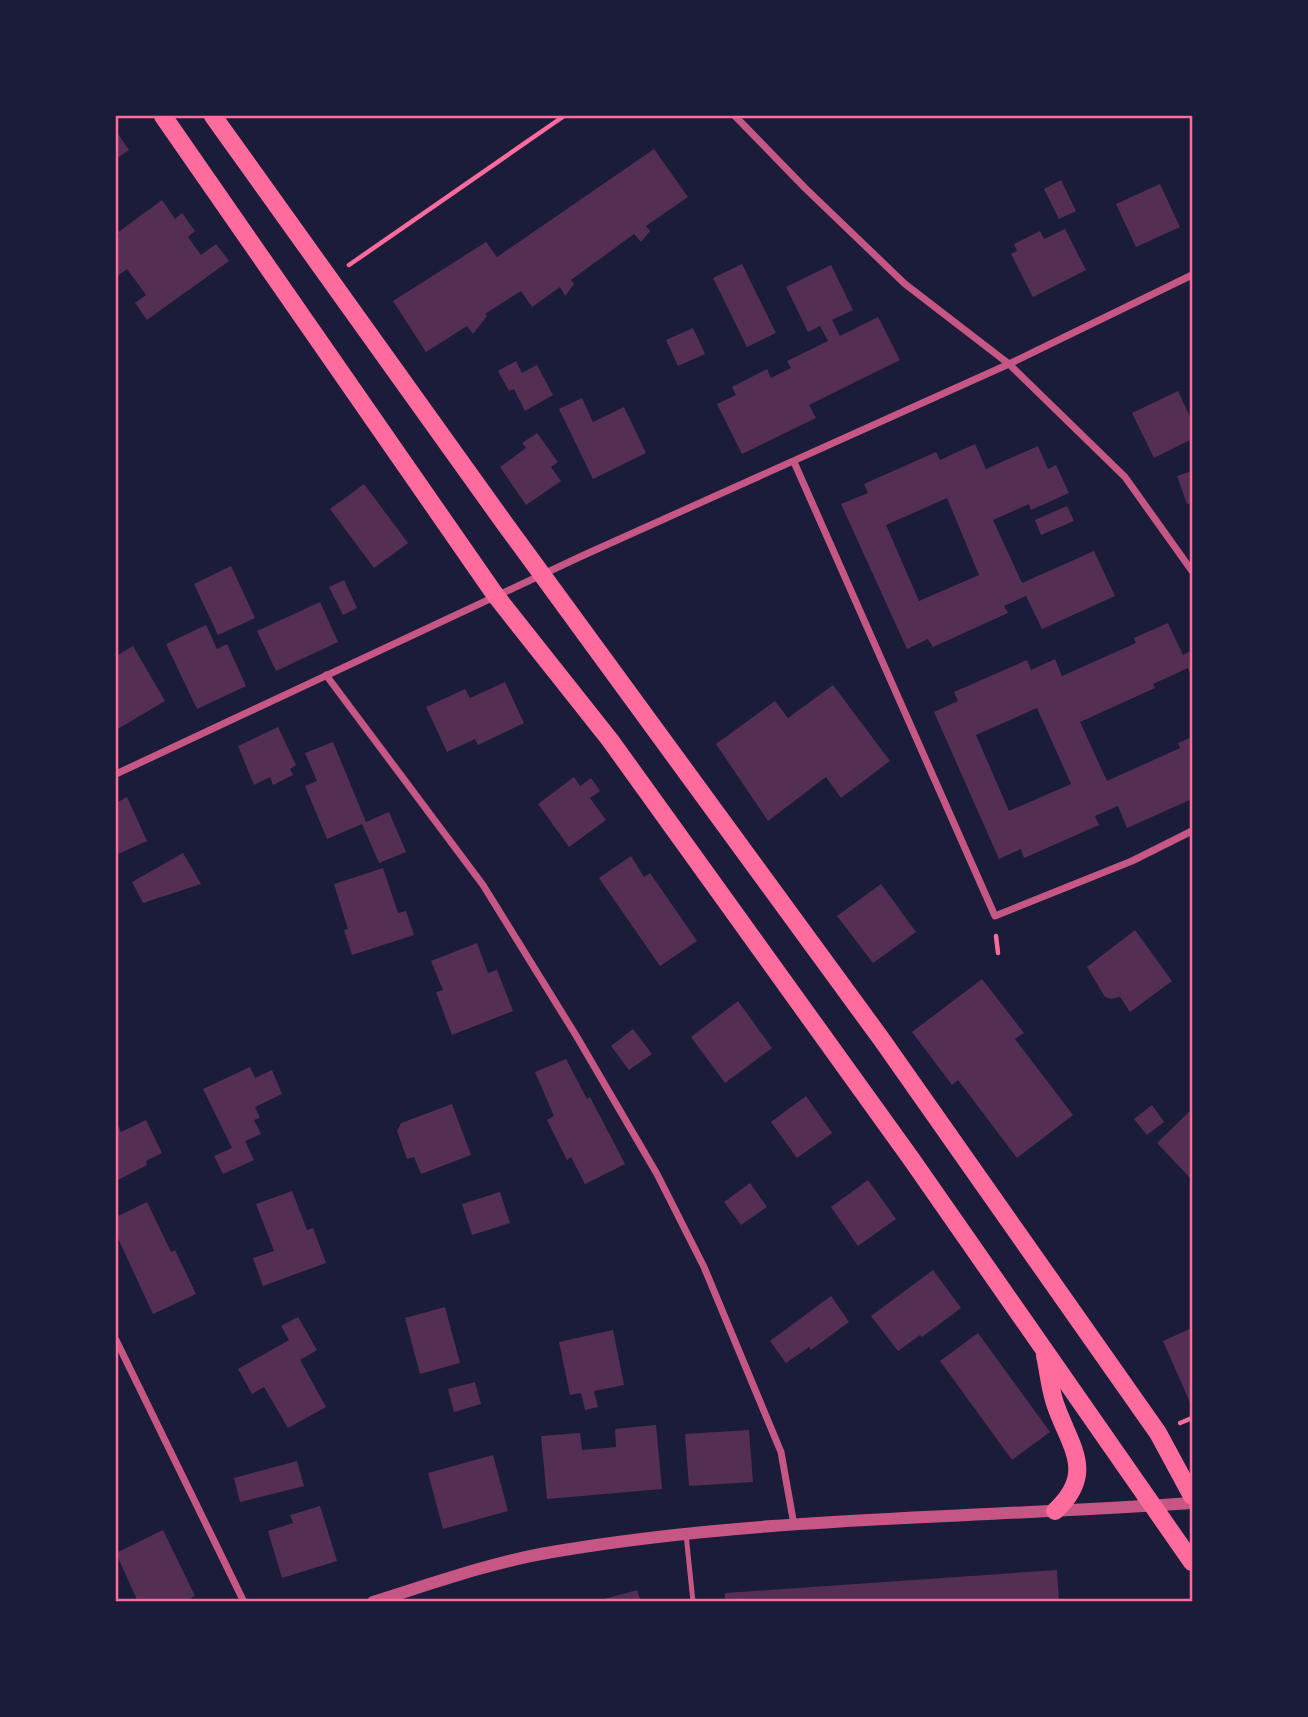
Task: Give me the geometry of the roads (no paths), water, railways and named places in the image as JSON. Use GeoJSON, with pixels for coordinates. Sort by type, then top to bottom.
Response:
{"type":"FeatureCollection","features":[{"type":"Feature","properties":{"kind":"main road"},"geometry":{"type":"LineString","coordinates":[[163,116],[496,596],[610,740],[912,1160],[1192,1562]]}},
{"type":"Feature","properties":{"kind":"main road"},"geometry":{"type":"LineString","coordinates":[[214,116],[542,575],[882,1040],[1158,1433],[1192,1496]]}},
{"type":"Feature","properties":{"kind":"main road"},"geometry":{"type":"LineString","coordinates":[[1044,1349],[1056,1406],[1078,1457],[1078,1472],[1067,1500],[1055,1511]]}},
{"type":"Feature","properties":{"kind":"street"},"geometry":{"type":"LineString","coordinates":[[736,116],[905,284],[1009,364],[1125,477],[1192,571]]}},
{"type":"Feature","properties":{"kind":"street"},"geometry":{"type":"LineString","coordinates":[[116,774],[496,596],[1009,364],[1192,275]]}},
{"type":"Feature","properties":{"kind":"street"},"geometry":{"type":"LineString","coordinates":[[794,462],[995,916],[1132,861],[1192,831]]}},
{"type":"Feature","properties":{"kind":"street"},"geometry":{"type":"LineString","coordinates":[[326,675],[483,885],[577,1037],[657,1174],[704,1267],[781,1452],[794,1525]]}},
{"type":"Feature","properties":{"kind":"street"},"geometry":{"type":"LineString","coordinates":[[116,1340],[244,1601]]}},
{"type":"Feature","properties":{"kind":"street"},"geometry":{"type":"LineString","coordinates":[[373,1601],[550,1552],[686,1534],[794,1525],[1192,1503]]}},
{"type":"Feature","properties":{"kind":"lane"},"geometry":{"type":"LineString","coordinates":[[686,1534],[692,1601]]}}]}
